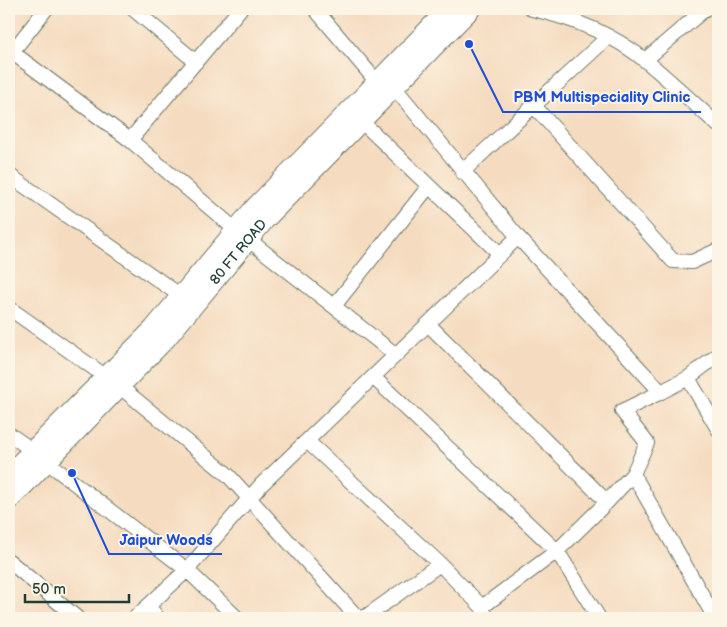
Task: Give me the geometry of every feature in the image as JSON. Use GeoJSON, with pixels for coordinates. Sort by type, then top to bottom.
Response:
{"type":"FeatureCollection","features":[{"type":"Feature","properties":{"kind":"main road","name":"80 FT ROAD"},"geometry":{"type":"LineString","coordinates":[[9,500],[39,456],[112,382],[181,296],[361,121],[385,84],[448,9]]}},
{"type":"Feature","properties":{"kind":"main road","name":"80 FT ROAD"},"geometry":{"type":"LineString","coordinates":[[112,382],[165,339],[242,235],[254,209],[385,84],[470,9]]}},
{"type":"Feature","properties":{"kind":"main road","name":"80 FT ROAD"},"geometry":{"type":"LineString","coordinates":[[9,475],[39,456]]}},
{"type":"Feature","properties":{"kind":"street"},"geometry":{"type":"LineString","coordinates":[[46,9],[10,51],[130,140],[242,235],[396,355]]}},
{"type":"Feature","properties":{"kind":"street"},"geometry":{"type":"LineString","coordinates":[[133,9],[196,62]]}},
{"type":"Feature","properties":{"kind":"street"},"geometry":{"type":"LineString","coordinates":[[130,140],[240,9]]}},
{"type":"Feature","properties":{"kind":"street"},"geometry":{"type":"LineString","coordinates":[[315,9],[385,84],[518,237],[661,392]]}},
{"type":"Feature","properties":{"kind":"street"},"geometry":{"type":"LineString","coordinates":[[532,9],[563,16],[608,37],[645,60],[718,125]]}},
{"type":"Feature","properties":{"kind":"street"},"geometry":{"type":"LineString","coordinates":[[645,60],[705,9]]}},
{"type":"Feature","properties":{"kind":"street"},"geometry":{"type":"LineString","coordinates":[[462,172],[608,37]]}},
{"type":"Feature","properties":{"kind":"street"},"geometry":{"type":"LineString","coordinates":[[534,106],[673,261],[692,262],[718,250]]}},
{"type":"Feature","properties":{"kind":"street"},"geometry":{"type":"LineString","coordinates":[[361,121],[500,254]]}},
{"type":"Feature","properties":{"kind":"street"},"geometry":{"type":"LineString","coordinates":[[9,175],[181,296]]}},
{"type":"Feature","properties":{"kind":"street"},"geometry":{"type":"LineString","coordinates":[[334,306],[429,186]]}},
{"type":"Feature","properties":{"kind":"street"},"geometry":{"type":"LineString","coordinates":[[135,618],[186,570],[249,498],[306,441],[518,237]]}},
{"type":"Feature","properties":{"kind":"street"},"geometry":{"type":"LineString","coordinates":[[9,308],[112,382],[228,475],[358,618]]}},
{"type":"Feature","properties":{"kind":"street"},"geometry":{"type":"LineString","coordinates":[[428,324],[607,502]]}},
{"type":"Feature","properties":{"kind":"street"},"geometry":{"type":"LineString","coordinates":[[306,441],[440,564],[484,613],[557,551],[633,474],[647,443],[622,411],[688,378],[718,356]]}},
{"type":"Feature","properties":{"kind":"street"},"geometry":{"type":"LineString","coordinates":[[372,377],[557,551],[599,618]]}},
{"type":"Feature","properties":{"kind":"street"},"geometry":{"type":"LineString","coordinates":[[688,378],[718,429]]}},
{"type":"Feature","properties":{"kind":"street"},"geometry":{"type":"LineString","coordinates":[[9,434],[186,570],[237,618]]}},
{"type":"Feature","properties":{"kind":"street"},"geometry":{"type":"LineString","coordinates":[[633,474],[715,618]]}},
{"type":"Feature","properties":{"kind":"street"},"geometry":{"type":"LineString","coordinates":[[9,561],[77,618]]}},
{"type":"Feature","properties":{"kind":"street"},"geometry":{"type":"LineString","coordinates":[[364,618],[440,564]]}},
{"type":"Feature","properties":{"kind":"street"},"geometry":{"type":"LineString","coordinates":[[148,606],[158,618]]}},
{"type":"Feature","properties":{"kind":"place","name":"PBM Multispeciality Clinic"},"geometry":{"type":"Point","coordinates":[469,44]}},
{"type":"Feature","properties":{"kind":"place","name":"Jaipur Woods"},"geometry":{"type":"Point","coordinates":[72,473]}}]}
